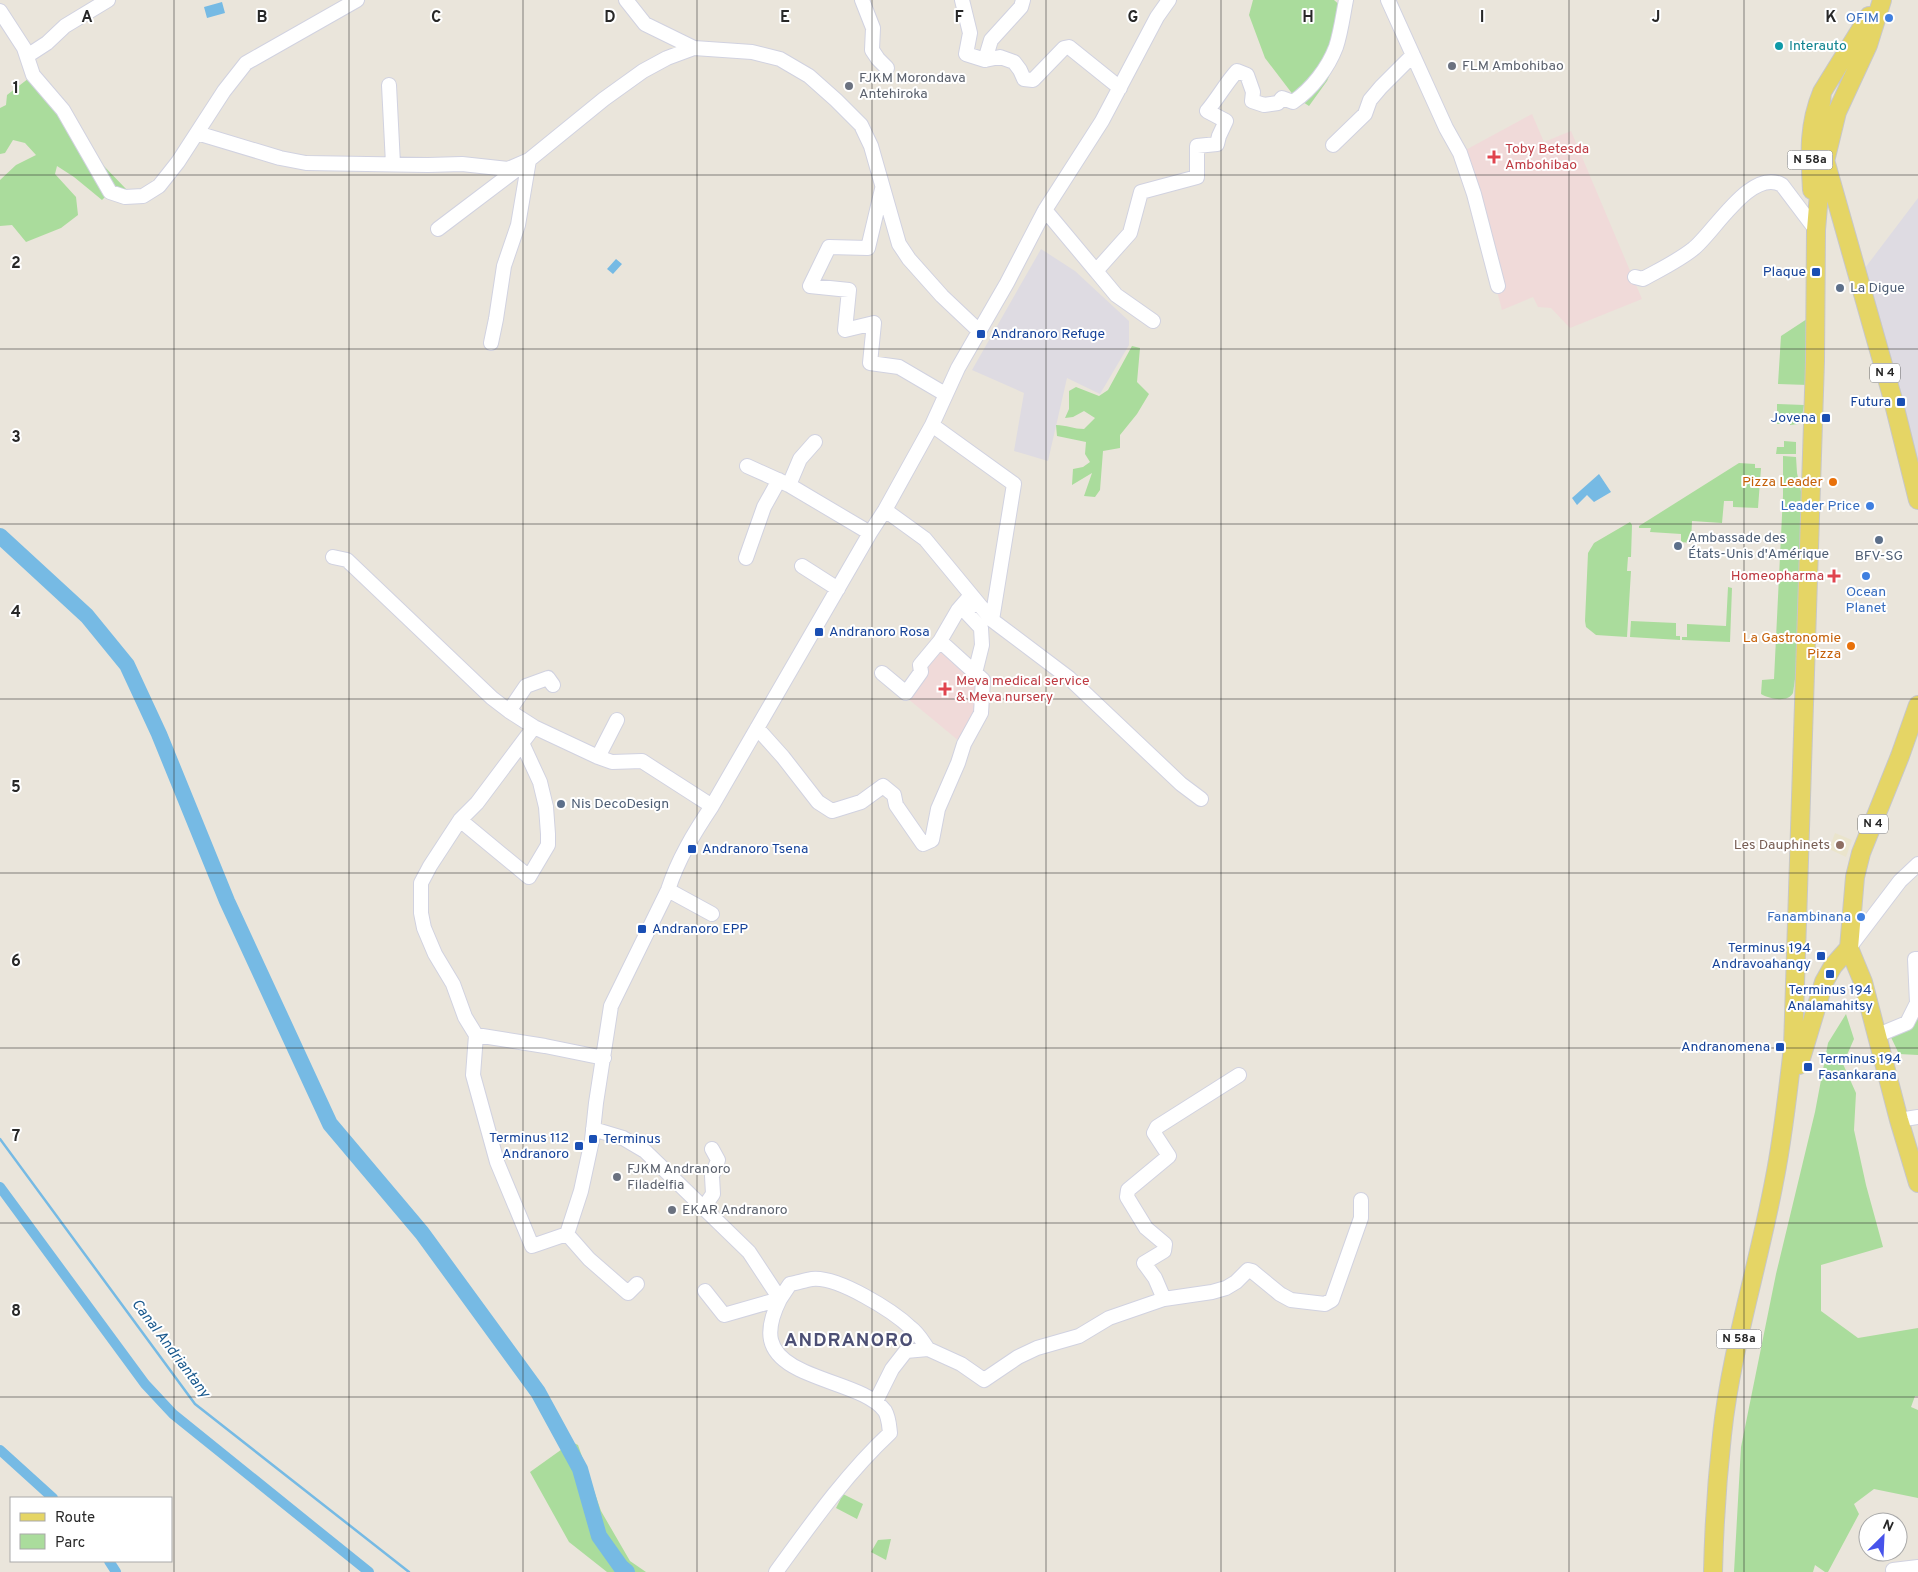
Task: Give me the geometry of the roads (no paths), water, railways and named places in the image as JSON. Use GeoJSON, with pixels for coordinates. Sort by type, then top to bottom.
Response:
{"type":"FeatureCollection","features":[{"type":"Feature","properties":{"kind":"main road","name":"N 4"},"geometry":{"type":"LineString","coordinates":[[1877,0],[1860,34],[1822,92],[1820,135],[1825,160],[1892,396],[1918,500]]}},
{"type":"Feature","properties":{"kind":"main road","name":"N 4"},"geometry":{"type":"LineString","coordinates":[[1850,247],[1837,169],[1838,131],[1845,94],[1868,45],[1882,0]]}},
{"type":"Feature","properties":{"kind":"main road","name":"N 58a"},"geometry":{"type":"LineString","coordinates":[[1816,230],[1810,146],[1813,118],[1822,92]]}},
{"type":"Feature","properties":{"kind":"main road"},"geometry":{"type":"LineString","coordinates":[[1825,160],[1837,112],[1845,94]]}},
{"type":"Feature","properties":{"kind":"main road","name":"N 58a"},"geometry":{"type":"LineString","coordinates":[[1713,1572],[1714,1524],[1722,1434],[1737,1351],[1774,1182],[1786,1108],[1793,1037],[1815,361],[1816,230],[1820,182],[1825,160]]}},
{"type":"Feature","properties":{"kind":"main road","name":"N 4"},"geometry":{"type":"LineString","coordinates":[[1918,705],[1854,877],[1850,948],[1863,982],[1899,1120],[1918,1183]]}},
{"type":"Feature","properties":{"kind":"main road"},"geometry":{"type":"LineString","coordinates":[[1786,1108],[1824,982],[1833,966],[1850,948]]}},
{"type":"Feature","properties":{"kind":"street"},"geometry":{"type":"LineString","coordinates":[[27,56],[47,43],[65,26],[108,0]]}},
{"type":"Feature","properties":{"kind":"street"},"geometry":{"type":"LineString","coordinates":[[0,11],[24,48],[33,75],[63,110],[110,192],[125,197],[144,196],[159,186],[178,162],[224,91],[246,63],[357,0]]}},
{"type":"Feature","properties":{"kind":"street"},"geometry":{"type":"LineString","coordinates":[[626,0],[645,24],[694,48],[752,52],[780,59],[808,76],[861,125],[871,146],[899,244],[909,259],[942,296],[979,331]]}},
{"type":"Feature","properties":{"kind":"street"},"geometry":{"type":"LineString","coordinates":[[862,0],[873,28],[872,50],[887,68]]}},
{"type":"Feature","properties":{"kind":"street"},"geometry":{"type":"LineString","coordinates":[[962,0],[970,33],[966,54],[984,60],[1000,57],[1014,62],[1024,79],[1033,80],[1064,48],[1069,47],[1120,88]]}},
{"type":"Feature","properties":{"kind":"street"},"geometry":{"type":"LineString","coordinates":[[984,60],[991,40],[1021,7],[1023,0]]}},
{"type":"Feature","properties":{"kind":"street"},"geometry":{"type":"LineString","coordinates":[[567,1234],[581,1191],[593,1129],[596,1096],[604,1058],[611,1006],[668,890],[687,844],[712,806],[870,532],[885,510],[1045,210],[1102,121],[1157,17],[1169,0]]}},
{"type":"Feature","properties":{"kind":"street"},"geometry":{"type":"LineString","coordinates":[[1096,271],[1130,234],[1140,192],[1197,177],[1197,146],[1218,144],[1219,136],[1226,122],[1207,111],[1236,71],[1247,75],[1253,92],[1252,101],[1264,105],[1278,103],[1282,98],[1293,102],[1304,94],[1321,75],[1336,47],[1346,0]]}},
{"type":"Feature","properties":{"kind":"street"},"geometry":{"type":"LineString","coordinates":[[1388,0],[1446,128],[1460,153],[1474,194],[1498,286]]}},
{"type":"Feature","properties":{"kind":"street"},"geometry":{"type":"LineString","coordinates":[[438,229],[529,160],[604,99],[643,71],[667,58],[694,48]]}},
{"type":"Feature","properties":{"kind":"street"},"geometry":{"type":"LineString","coordinates":[[1333,145],[1364,114],[1375,94],[1413,56]]}},
{"type":"Feature","properties":{"kind":"street"},"geometry":{"type":"LineString","coordinates":[[389,85],[394,164]]}},
{"type":"Feature","properties":{"kind":"street"},"geometry":{"type":"LineString","coordinates":[[198,132],[280,158],[306,162],[462,164],[508,169],[529,160]]}},
{"type":"Feature","properties":{"kind":"street"},"geometry":{"type":"LineString","coordinates":[[490,343],[496,319],[504,266],[518,225],[529,160]]}},
{"type":"Feature","properties":{"kind":"street"},"geometry":{"type":"LineString","coordinates":[[1635,277],[1643,279],[1692,250],[1708,236],[1716,222],[1743,196],[1768,181],[1775,181],[1782,185],[1816,230]]}},
{"type":"Feature","properties":{"kind":"street"},"geometry":{"type":"LineString","coordinates":[[882,188],[868,248],[829,247],[810,286],[849,290],[844,330],[874,323],[870,363],[899,368],[946,394]]}},
{"type":"Feature","properties":{"kind":"street"},"geometry":{"type":"LineString","coordinates":[[1045,210],[1116,295],[1153,321]]}},
{"type":"Feature","properties":{"kind":"street"},"geometry":{"type":"LineString","coordinates":[[932,425],[1014,484],[992,620]]}},
{"type":"Feature","properties":{"kind":"street"},"geometry":{"type":"LineString","coordinates":[[746,558],[764,507],[815,442]]}},
{"type":"Feature","properties":{"kind":"street"},"geometry":{"type":"LineString","coordinates":[[747,466],[784,483],[870,532]]}},
{"type":"Feature","properties":{"kind":"street"},"geometry":{"type":"LineString","coordinates":[[885,510],[925,539],[992,620],[1069,678],[1181,784],[1201,798]]}},
{"type":"Feature","properties":{"kind":"street"},"geometry":{"type":"LineString","coordinates":[[333,557],[347,560],[466,674],[508,711],[534,727],[598,757],[612,762],[642,761],[712,806]]}},
{"type":"Feature","properties":{"kind":"street"},"geometry":{"type":"LineString","coordinates":[[802,566],[838,589]]}},
{"type":"Feature","properties":{"kind":"street"},"geometry":{"type":"LineString","coordinates":[[882,672],[906,693],[921,672],[920,665],[940,642],[958,610],[971,595]]}},
{"type":"Feature","properties":{"kind":"street"},"geometry":{"type":"LineString","coordinates":[[971,595],[972,606],[965,611],[981,628],[982,645],[975,673]]}},
{"type":"Feature","properties":{"kind":"street"},"geometry":{"type":"LineString","coordinates":[[757,728],[783,757],[818,802],[832,811],[861,802],[883,786],[894,795],[896,805],[923,844],[932,840],[938,809],[964,744],[981,713],[983,680],[940,642]]}},
{"type":"Feature","properties":{"kind":"street"},"geometry":{"type":"LineString","coordinates":[[508,711],[526,686],[548,678],[553,685]]}},
{"type":"Feature","properties":{"kind":"street"},"geometry":{"type":"LineString","coordinates":[[598,757],[617,720]]}},
{"type":"Feature","properties":{"kind":"street"},"geometry":{"type":"LineString","coordinates":[[534,727],[477,804],[460,820],[430,866],[421,883],[421,913],[424,928],[435,954],[453,984],[465,1017],[476,1035],[473,1075],[497,1162],[532,1246],[567,1234]]}},
{"type":"Feature","properties":{"kind":"street"},"geometry":{"type":"LineString","coordinates":[[460,820],[530,877],[548,845],[548,834],[546,807],[540,782],[522,743]]}},
{"type":"Feature","properties":{"kind":"street"},"geometry":{"type":"LineString","coordinates":[[1850,948],[1900,881],[1918,864]]}},
{"type":"Feature","properties":{"kind":"street"},"geometry":{"type":"LineString","coordinates":[[668,890],[712,914]]}},
{"type":"Feature","properties":{"kind":"street"},"geometry":{"type":"LineString","coordinates":[[1878,1035],[1907,1023],[1917,1003],[1915,959],[1918,958]]}},
{"type":"Feature","properties":{"kind":"street"},"geometry":{"type":"LineString","coordinates":[[476,1035],[604,1058]]}},
{"type":"Feature","properties":{"kind":"street"},"geometry":{"type":"LineString","coordinates":[[1164,1299],[1155,1278],[1144,1263],[1164,1251],[1165,1244],[1146,1228],[1126,1197],[1128,1190],[1169,1156],[1154,1133],[1157,1127],[1239,1075]]}},
{"type":"Feature","properties":{"kind":"street"},"geometry":{"type":"LineString","coordinates":[[1899,1120],[1918,1118]]}},
{"type":"Feature","properties":{"kind":"street"},"geometry":{"type":"LineString","coordinates":[[593,1129],[623,1138],[645,1151],[748,1252],[780,1299]]}},
{"type":"Feature","properties":{"kind":"street"},"geometry":{"type":"LineString","coordinates":[[704,1208],[713,1194],[712,1176],[718,1160],[712,1149]]}},
{"type":"Feature","properties":{"kind":"street"},"geometry":{"type":"LineString","coordinates":[[776,1572],[867,1454],[890,1433],[889,1421],[885,1412],[876,1401],[802,1370],[778,1356],[770,1338],[772,1318],[780,1299],[790,1284],[814,1278],[836,1282],[868,1298],[912,1328],[928,1349],[962,1364],[984,1380],[1037,1348],[1079,1336],[1109,1318],[1164,1299],[1226,1288],[1236,1282],[1248,1270],[1291,1300],[1329,1303],[1332,1300],[1361,1218],[1361,1200]]}},
{"type":"Feature","properties":{"kind":"street"},"geometry":{"type":"LineString","coordinates":[[567,1234],[589,1259],[628,1293],[637,1284]]}},
{"type":"Feature","properties":{"kind":"street"},"geometry":{"type":"LineString","coordinates":[[705,1291],[724,1315],[780,1299]]}},
{"type":"Feature","properties":{"kind":"street"},"geometry":{"type":"LineString","coordinates":[[876,1401],[892,1369],[906,1351],[928,1349]]}},
{"type":"Feature","properties":{"kind":"street"},"geometry":{"type":"LineString","coordinates":[[1892,1570],[1918,1567]]}},
{"type":"Feature","properties":{"kind":"water"},"geometry":{"type":"Polygon","coordinates":[[[222,2],[225,13],[207,18],[204,7],[222,2]]]}},
{"type":"Feature","properties":{"kind":"water"},"geometry":{"type":"Polygon","coordinates":[[[616,259],[622,264],[613,274],[607,269],[616,259]]]}},
{"type":"Feature","properties":{"kind":"water"},"geometry":{"type":"Polygon","coordinates":[[[1599,474],[1611,492],[1594,502],[1587,495],[1577,505],[1572,498],[1599,474]]]}},
{"type":"Feature","properties":{"kind":"waterway"},"geometry":{"type":"LineString","coordinates":[[0,536],[87,616],[127,665],[159,734],[227,901],[330,1124],[422,1233],[538,1392],[580,1469],[599,1536],[621,1567],[627,1572]]}},
{"type":"Feature","properties":{"kind":"waterway","name":"Canal Andriantany"},"geometry":{"type":"LineString","coordinates":[[0,1139],[195,1404],[409,1572]]}},
{"type":"Feature","properties":{"kind":"waterway"},"geometry":{"type":"LineString","coordinates":[[0,1187],[145,1384],[173,1414],[369,1572]]}},
{"type":"Feature","properties":{"kind":"waterway"},"geometry":{"type":"LineString","coordinates":[[0,1450],[52,1497]]}},
{"type":"Feature","properties":{"kind":"waterway"},"geometry":{"type":"LineString","coordinates":[[110,1562],[116,1572]]}},
{"type":"Feature","properties":{"kind":"place","name":"OFIM"},"geometry":{"type":"Point","coordinates":[1889,18]}},
{"type":"Feature","properties":{"kind":"place","name":"Interauto"},"geometry":{"type":"Point","coordinates":[1779,46]}},
{"type":"Feature","properties":{"kind":"place","name":"FLM Ambohibao"},"geometry":{"type":"Point","coordinates":[1452,66]}},
{"type":"Feature","properties":{"kind":"place","name":"FJKM Morondava Antehiroka"},"geometry":{"type":"Point","coordinates":[849,86]}},
{"type":"Feature","properties":{"kind":"place","name":"Toby Betesda Ambohibao"},"geometry":{"type":"Point","coordinates":[1494,157]}},
{"type":"Feature","properties":{"kind":"place","name":"Plaque"},"geometry":{"type":"Point","coordinates":[1816,272]}},
{"type":"Feature","properties":{"kind":"place","name":"La Digue"},"geometry":{"type":"Point","coordinates":[1840,288]}},
{"type":"Feature","properties":{"kind":"place","name":"Andranoro Refuge"},"geometry":{"type":"Point","coordinates":[981,334]}},
{"type":"Feature","properties":{"kind":"place","name":"Futura"},"geometry":{"type":"Point","coordinates":[1901,402]}},
{"type":"Feature","properties":{"kind":"place","name":"Jovena"},"geometry":{"type":"Point","coordinates":[1826,418]}},
{"type":"Feature","properties":{"kind":"place","name":"Pizza Leader"},"geometry":{"type":"Point","coordinates":[1833,482]}},
{"type":"Feature","properties":{"kind":"place","name":"Leader Price"},"geometry":{"type":"Point","coordinates":[1870,506]}},
{"type":"Feature","properties":{"kind":"place","name":"BFV-SG"},"geometry":{"type":"Point","coordinates":[1879,540]}},
{"type":"Feature","properties":{"kind":"place","name":"Ambassade des États-Unis d'Amérique"},"geometry":{"type":"Point","coordinates":[1678,546]}},
{"type":"Feature","properties":{"kind":"place","name":"Homeopharma"},"geometry":{"type":"Point","coordinates":[1834,576]}},
{"type":"Feature","properties":{"kind":"place","name":"Ocean Planet"},"geometry":{"type":"Point","coordinates":[1866,576]}},
{"type":"Feature","properties":{"kind":"place","name":"Andranoro Rosa"},"geometry":{"type":"Point","coordinates":[819,632]}},
{"type":"Feature","properties":{"kind":"place","name":"La Gastronomie Pizza"},"geometry":{"type":"Point","coordinates":[1851,646]}},
{"type":"Feature","properties":{"kind":"place","name":"Meva medical service & Meva nursery"},"geometry":{"type":"Point","coordinates":[945,689]}},
{"type":"Feature","properties":{"kind":"place","name":"Nis DecoDesign"},"geometry":{"type":"Point","coordinates":[561,804]}},
{"type":"Feature","properties":{"kind":"place","name":"Les Dauphinets"},"geometry":{"type":"Point","coordinates":[1840,845]}},
{"type":"Feature","properties":{"kind":"place","name":"Andranoro Tsena"},"geometry":{"type":"Point","coordinates":[692,849]}},
{"type":"Feature","properties":{"kind":"place","name":"Fanambinana"},"geometry":{"type":"Point","coordinates":[1861,917]}},
{"type":"Feature","properties":{"kind":"place","name":"Andranoro EPP"},"geometry":{"type":"Point","coordinates":[642,929]}},
{"type":"Feature","properties":{"kind":"place","name":"Terminus 194 Andravoahangy"},"geometry":{"type":"Point","coordinates":[1821,956]}},
{"type":"Feature","properties":{"kind":"place","name":"Terminus 194 Analamahitsy"},"geometry":{"type":"Point","coordinates":[1830,974]}},
{"type":"Feature","properties":{"kind":"place","name":"Andranomena"},"geometry":{"type":"Point","coordinates":[1780,1047]}},
{"type":"Feature","properties":{"kind":"place","name":"Terminus 194 Fasankarana"},"geometry":{"type":"Point","coordinates":[1808,1067]}},
{"type":"Feature","properties":{"kind":"place","name":"Terminus"},"geometry":{"type":"Point","coordinates":[593,1139]}},
{"type":"Feature","properties":{"kind":"place","name":"Terminus 112 Andranoro"},"geometry":{"type":"Point","coordinates":[579,1146]}},
{"type":"Feature","properties":{"kind":"place","name":"FJKM Andranoro Filadelfia"},"geometry":{"type":"Point","coordinates":[617,1177]}},
{"type":"Feature","properties":{"kind":"place","name":"EKAR Andranoro"},"geometry":{"type":"Point","coordinates":[672,1210]}},
{"type":"Feature","properties":{"kind":"district","name":"ANDRANORO"},"geometry":{"type":"Point","coordinates":[849,1341]}}]}
